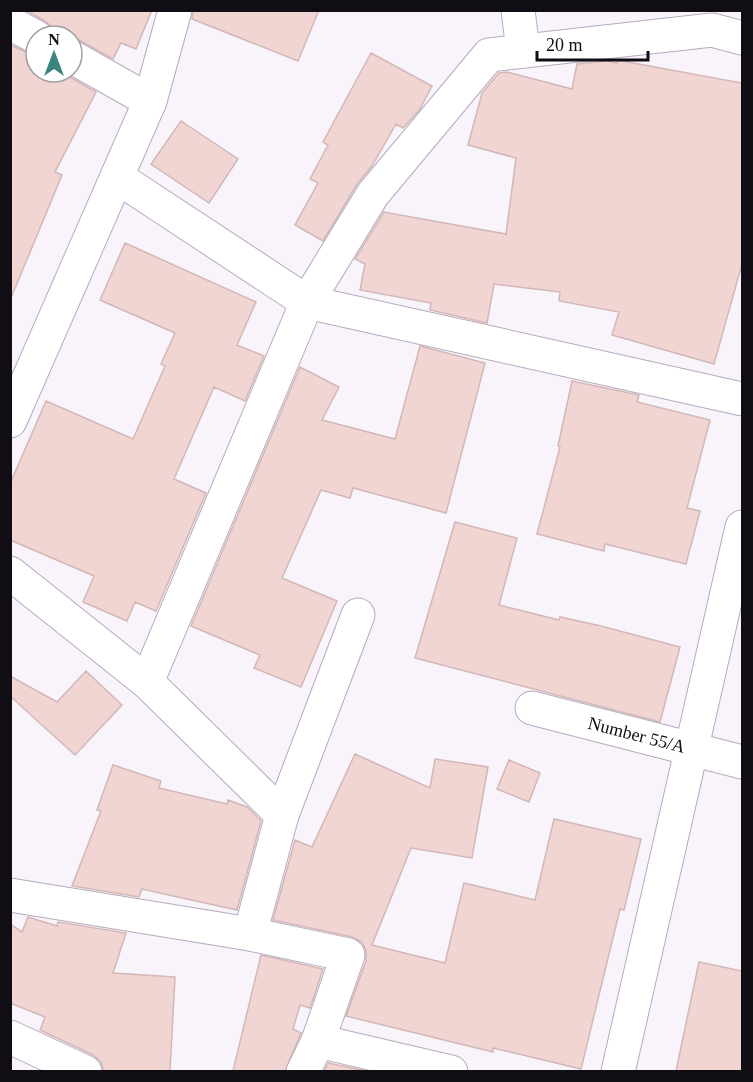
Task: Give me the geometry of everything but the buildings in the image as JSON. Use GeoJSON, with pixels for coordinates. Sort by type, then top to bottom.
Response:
{"type":"FeatureCollection","features":[{"type":"Feature","properties":{"kind":"street"},"geometry":{"type":"LineString","coordinates":[[10,421],[23,360],[117,177],[150,101],[175,10]]}},
{"type":"Feature","properties":{"kind":"street"},"geometry":{"type":"LineString","coordinates":[[518,10],[523,51]]}},
{"type":"Feature","properties":{"kind":"street"},"geometry":{"type":"LineString","coordinates":[[10,23],[24,31]]}},
{"type":"Feature","properties":{"kind":"street"},"geometry":{"type":"LineString","coordinates":[[147,682],[307,302],[373,194],[489,55],[721,26]]}},
{"type":"Feature","properties":{"kind":"street"},"geometry":{"type":"LineString","coordinates":[[84,64],[150,101]]}},
{"type":"Feature","properties":{"kind":"street"},"geometry":{"type":"LineString","coordinates":[[117,177],[307,302],[742,399]]}},
{"type":"Feature","properties":{"kind":"street"},"geometry":{"type":"LineString","coordinates":[[618,1071],[742,527]]}},
{"type":"Feature","properties":{"kind":"street"},"geometry":{"type":"LineString","coordinates":[[10,573],[147,682],[282,815]]}},
{"type":"Feature","properties":{"kind":"street"},"geometry":{"type":"LineString","coordinates":[[250,934],[282,815],[358,615]]}},
{"type":"Feature","properties":{"kind":"street","name":"Number 55/A"},"geometry":{"type":"LineString","coordinates":[[531,708],[742,762]]}},
{"type":"Feature","properties":{"kind":"street"},"geometry":{"type":"LineString","coordinates":[[10,895],[250,934],[348,955],[318,1041],[303,1071]]}},
{"type":"Feature","properties":{"kind":"street"},"geometry":{"type":"LineString","coordinates":[[10,1037],[85,1071]]}},
{"type":"Feature","properties":{"kind":"street"},"geometry":{"type":"LineString","coordinates":[[318,1041],[452,1071]]}}]}
